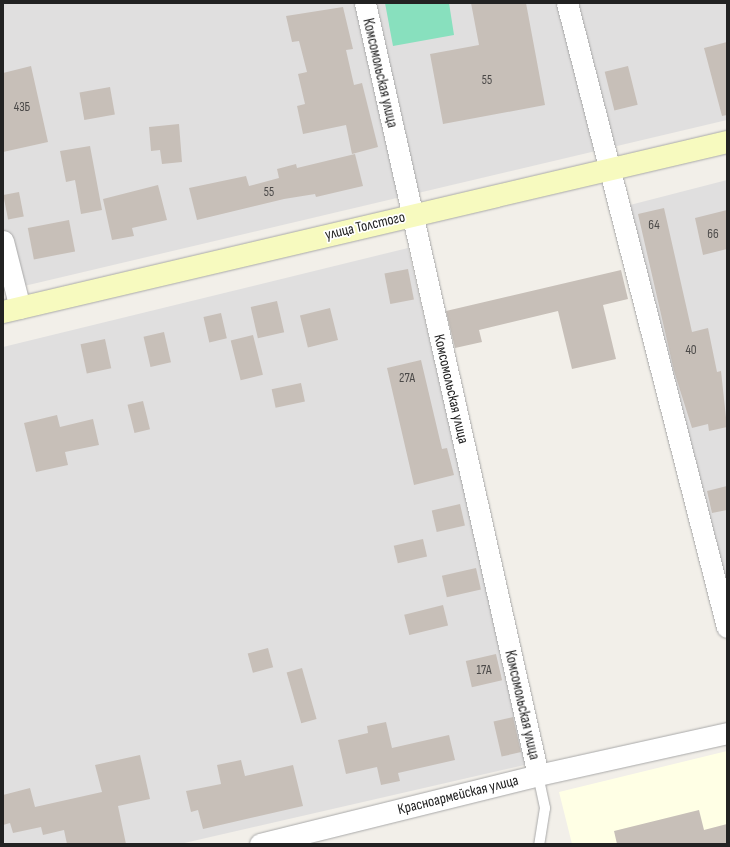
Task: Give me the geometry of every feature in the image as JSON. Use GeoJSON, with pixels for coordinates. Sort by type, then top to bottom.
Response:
{"type":"FeatureCollection","features":[{"type":"Feature","properties":{"kind":"street","name":"Комсомольская улица"},"geometry":{"type":"LineString","coordinates":[[365,3],[538,775]]}},
{"type":"Feature","properties":{"kind":"street"},"geometry":{"type":"LineString","coordinates":[[567,3],[608,170],[727,627]]}},
{"type":"Feature","properties":{"kind":"street","name":"улица Толстого"},"geometry":{"type":"LineString","coordinates":[[11,310],[727,142]]}},
{"type":"Feature","properties":{"kind":"street"},"geometry":{"type":"LineString","coordinates":[[3,241],[11,310]]}},
{"type":"Feature","properties":{"kind":"street","name":"Красноармейская улица"},"geometry":{"type":"LineString","coordinates":[[260,844],[538,775],[727,733]]}},
{"type":"Feature","properties":{"kind":"lane"},"geometry":{"type":"LineString","coordinates":[[538,775],[545,808],[539,844]]}},
{"type":"Feature","properties":{"kind":"shaded area"},"geometry":{"type":"Polygon","coordinates":[[[3,3],[727,3],[727,120],[3,291],[3,3]]]}},
{"type":"Feature","properties":{"kind":"shaded area"},"geometry":{"type":"Polygon","coordinates":[[[727,180],[727,586],[630,205],[727,180]]]}},
{"type":"Feature","properties":{"kind":"shaded area"},"geometry":{"type":"Polygon","coordinates":[[[408,248],[529,764],[180,844],[3,844],[3,347],[408,248]]]}},
{"type":"Feature","properties":{"kind":"shaded area"},"geometry":{"type":"Polygon","coordinates":[[[727,751],[727,844],[572,844],[559,792],[727,751]]]}},
{"type":"Feature","properties":{"kind":"green space"},"geometry":{"type":"Polygon","coordinates":[[[385,3],[449,3],[454,35],[393,46],[385,3]]]}},
{"type":"Feature","properties":{"kind":"building"},"geometry":{"type":"Polygon","coordinates":[[[471,3],[526,3],[545,105],[443,124],[430,54],[479,45],[471,3]]]}},
{"type":"Feature","properties":{"kind":"building"},"geometry":{"type":"Polygon","coordinates":[[[343,7],[353,49],[346,50],[354,85],[362,83],[378,147],[352,154],[346,125],[303,134],[297,106],[305,104],[298,74],[307,72],[299,41],[292,42],[286,16],[343,7]]]}},
{"type":"Feature","properties":{"kind":"building"},"geometry":{"type":"Polygon","coordinates":[[[727,42],[727,115],[722,116],[704,48],[727,42]]]}},
{"type":"Feature","properties":{"kind":"building"},"geometry":{"type":"Polygon","coordinates":[[[31,66],[48,142],[3,152],[3,73],[31,66]]]}},
{"type":"Feature","properties":{"kind":"building"},"geometry":{"type":"Polygon","coordinates":[[[628,66],[638,105],[614,111],[605,72],[628,66]]]}},
{"type":"Feature","properties":{"kind":"building"},"geometry":{"type":"Polygon","coordinates":[[[110,87],[115,115],[84,120],[79,92],[110,87]]]}},
{"type":"Feature","properties":{"kind":"building"},"geometry":{"type":"Polygon","coordinates":[[[179,124],[182,162],[162,164],[160,150],[151,151],[149,127],[179,124]]]}},
{"type":"Feature","properties":{"kind":"building"},"geometry":{"type":"Polygon","coordinates":[[[90,146],[102,210],[81,214],[75,180],[66,182],[60,151],[90,146]]]}},
{"type":"Feature","properties":{"kind":"building"},"geometry":{"type":"Polygon","coordinates":[[[355,154],[363,186],[316,197],[315,194],[284,199],[197,220],[189,188],[246,176],[249,186],[279,178],[277,169],[296,164],[297,168],[355,154]]]}},
{"type":"Feature","properties":{"kind":"building"},"geometry":{"type":"Polygon","coordinates":[[[158,185],[167,220],[132,228],[134,236],[112,240],[103,199],[158,185]]]}},
{"type":"Feature","properties":{"kind":"building"},"geometry":{"type":"Polygon","coordinates":[[[19,192],[24,217],[8,220],[3,195],[19,192]]]}},
{"type":"Feature","properties":{"kind":"building"},"geometry":{"type":"Polygon","coordinates":[[[664,208],[692,332],[708,328],[717,372],[721,371],[727,427],[709,431],[708,424],[692,428],[674,371],[638,214],[664,208]]]}},
{"type":"Feature","properties":{"kind":"building"},"geometry":{"type":"Polygon","coordinates":[[[727,210],[727,249],[703,255],[695,218],[727,210]]]}},
{"type":"Feature","properties":{"kind":"building"},"geometry":{"type":"Polygon","coordinates":[[[69,220],[75,251],[34,259],[28,228],[69,220]]]}},
{"type":"Feature","properties":{"kind":"building"},"geometry":{"type":"Polygon","coordinates":[[[408,269],[414,299],[390,304],[384,274],[408,269]]]}},
{"type":"Feature","properties":{"kind":"building"},"geometry":{"type":"Polygon","coordinates":[[[621,270],[628,299],[603,305],[616,359],[572,369],[558,311],[479,330],[482,342],[455,348],[446,311],[621,270]]]}},
{"type":"Feature","properties":{"kind":"building"},"geometry":{"type":"Polygon","coordinates":[[[277,301],[284,332],[258,338],[251,307],[277,301]]]}},
{"type":"Feature","properties":{"kind":"building"},"geometry":{"type":"Polygon","coordinates":[[[330,308],[338,340],[308,348],[300,315],[330,308]]]}},
{"type":"Feature","properties":{"kind":"building"},"geometry":{"type":"Polygon","coordinates":[[[221,313],[227,338],[209,342],[203,317],[221,313]]]}},
{"type":"Feature","properties":{"kind":"building"},"geometry":{"type":"Polygon","coordinates":[[[164,332],[171,362],[151,367],[144,337],[164,332]]]}},
{"type":"Feature","properties":{"kind":"building"},"geometry":{"type":"Polygon","coordinates":[[[253,335],[263,375],[241,380],[231,341],[253,335]]]}},
{"type":"Feature","properties":{"kind":"building"},"geometry":{"type":"Polygon","coordinates":[[[105,339],[111,368],[87,374],[81,344],[105,339]]]}},
{"type":"Feature","properties":{"kind":"building"},"geometry":{"type":"Polygon","coordinates":[[[421,360],[442,449],[447,448],[454,475],[414,485],[387,368],[421,360]]]}},
{"type":"Feature","properties":{"kind":"building"},"geometry":{"type":"Polygon","coordinates":[[[301,383],[305,402],[276,408],[272,389],[301,383]]]}},
{"type":"Feature","properties":{"kind":"building"},"geometry":{"type":"Polygon","coordinates":[[[143,401],[150,429],[134,433],[127,405],[143,401]]]}},
{"type":"Feature","properties":{"kind":"building"},"geometry":{"type":"Polygon","coordinates":[[[57,415],[60,427],[93,419],[99,445],[65,452],[68,465],[36,472],[24,423],[57,415]]]}},
{"type":"Feature","properties":{"kind":"building"},"geometry":{"type":"Polygon","coordinates":[[[727,486],[727,510],[712,513],[707,491],[727,486]]]}},
{"type":"Feature","properties":{"kind":"building"},"geometry":{"type":"Polygon","coordinates":[[[460,504],[465,525],[437,532],[432,511],[460,504]]]}},
{"type":"Feature","properties":{"kind":"building"},"geometry":{"type":"Polygon","coordinates":[[[423,539],[427,557],[398,563],[394,546],[423,539]]]}},
{"type":"Feature","properties":{"kind":"building"},"geometry":{"type":"Polygon","coordinates":[[[476,568],[481,589],[447,597],[442,576],[476,568]]]}},
{"type":"Feature","properties":{"kind":"building"},"geometry":{"type":"Polygon","coordinates":[[[443,605],[448,625],[409,635],[404,615],[443,605]]]}},
{"type":"Feature","properties":{"kind":"building"},"geometry":{"type":"Polygon","coordinates":[[[268,648],[273,667],[253,673],[248,653],[268,648]]]}},
{"type":"Feature","properties":{"kind":"building"},"geometry":{"type":"Polygon","coordinates":[[[496,654],[502,680],[472,687],[466,661],[496,654]]]}},
{"type":"Feature","properties":{"kind":"building"},"geometry":{"type":"Polygon","coordinates":[[[302,668],[317,719],[301,723],[287,672],[302,668]]]}},
{"type":"Feature","properties":{"kind":"building"},"geometry":{"type":"Polygon","coordinates":[[[513,717],[521,752],[502,757],[494,721],[513,717]]]}},
{"type":"Feature","properties":{"kind":"building"},"geometry":{"type":"Polygon","coordinates":[[[386,722],[392,748],[449,735],[455,760],[398,773],[400,781],[381,785],[377,767],[346,774],[338,740],[368,733],[367,726],[386,722]]]}},
{"type":"Feature","properties":{"kind":"building"},"geometry":{"type":"Polygon","coordinates":[[[140,755],[150,799],[118,806],[126,844],[67,844],[64,830],[43,835],[41,827],[13,833],[10,823],[3,825],[3,795],[30,788],[35,807],[102,792],[95,765],[140,755]]]}},
{"type":"Feature","properties":{"kind":"building"},"geometry":{"type":"Polygon","coordinates":[[[241,760],[245,776],[293,765],[303,806],[203,829],[198,810],[191,812],[186,791],[221,784],[217,765],[241,760]]]}},
{"type":"Feature","properties":{"kind":"building"},"geometry":{"type":"Polygon","coordinates":[[[699,810],[704,830],[727,824],[727,844],[617,844],[614,831],[699,810]]]}}]}
